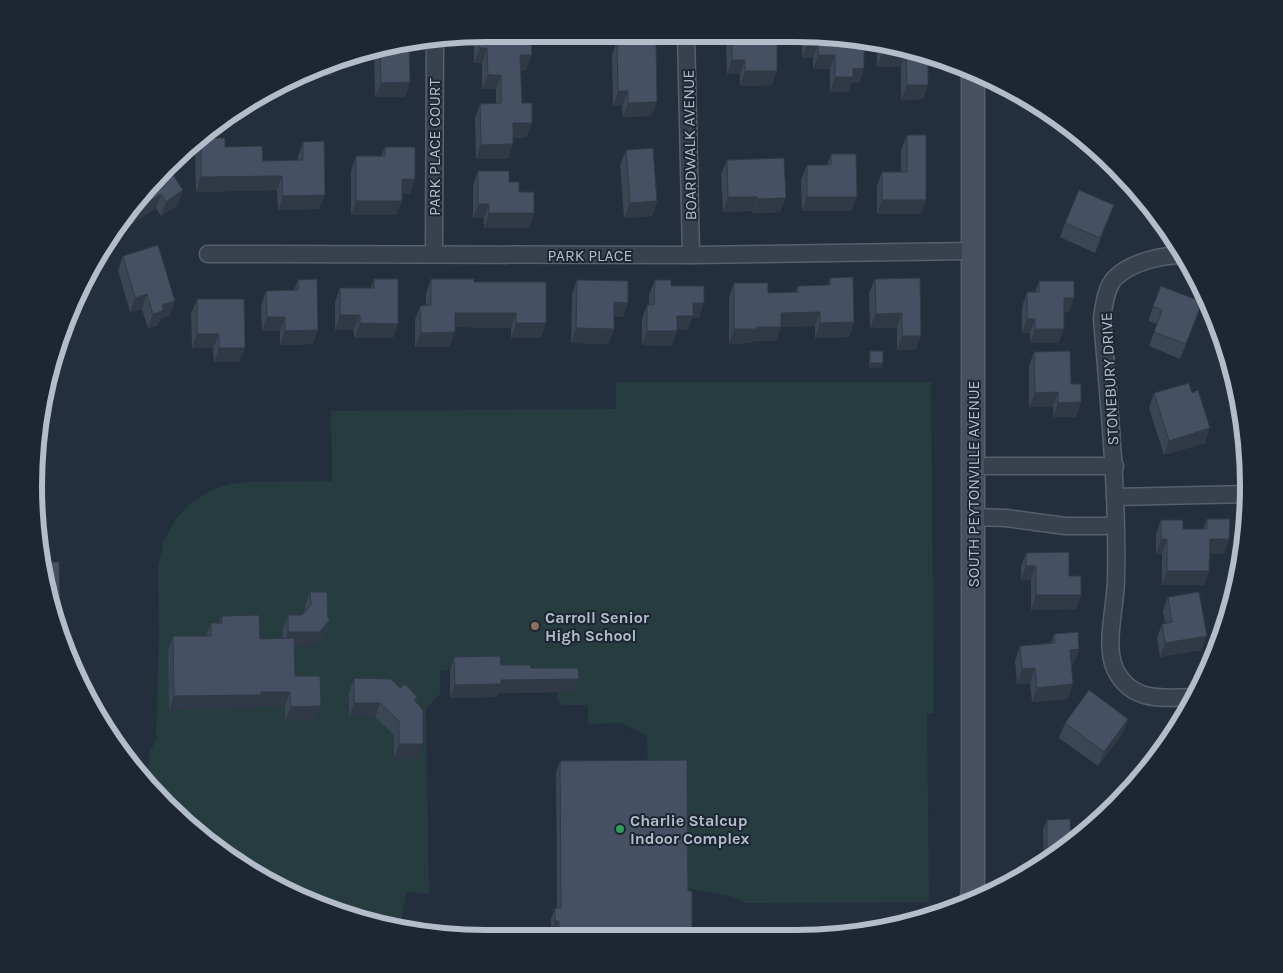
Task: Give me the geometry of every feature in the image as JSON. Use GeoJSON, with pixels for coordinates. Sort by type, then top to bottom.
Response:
{"type":"FeatureCollection","features":[{"type":"Feature","properties":{"kind":"street","name":"BOARDWALK AVENUE"},"geometry":{"type":"LineString","coordinates":[[686,42],[691,255]]}},
{"type":"Feature","properties":{"kind":"street","name":"PARK PLACE COURT"},"geometry":{"type":"LineString","coordinates":[[434,254],[435,45]]}},
{"type":"Feature","properties":{"kind":"street","name":"SOUTH PEYTONVILLE AVENUE"},"geometry":{"type":"LineString","coordinates":[[973,79],[973,894]]}},
{"type":"Feature","properties":{"kind":"street","name":"PARK PLACE"},"geometry":{"type":"LineString","coordinates":[[208,254],[691,255],[972,251]]}},
{"type":"Feature","properties":{"kind":"street","name":"STONEBURY DRIVE"},"geometry":{"type":"LineString","coordinates":[[1176,256],[1154,258],[1133,266],[1114,278],[1106,296],[1102,318],[1115,466],[1116,580],[1111,652],[1116,669],[1128,687],[1142,695],[1158,698],[1187,697]]}},
{"type":"Feature","properties":{"kind":"street","name":"STONEBURY DRIVE"},"geometry":{"type":"LineString","coordinates":[[973,466],[1115,466]]}},
{"type":"Feature","properties":{"kind":"street"},"geometry":{"type":"LineString","coordinates":[[1115,497],[1240,494]]}},
{"type":"Feature","properties":{"kind":"street"},"geometry":{"type":"LineString","coordinates":[[973,518],[1006,518],[1065,526],[1115,526]]}},
{"type":"Feature","properties":{"kind":"green space","name":"Carroll Senior High School"},"geometry":{"type":"Polygon","coordinates":[[[616,382],[931,382],[934,713],[927,714],[929,902],[746,903],[734,897],[687,888],[648,771],[647,735],[621,723],[588,724],[588,705],[562,705],[558,702],[557,689],[495,669],[440,670],[440,694],[426,709],[429,894],[406,892],[401,922],[344,907],[317,897],[264,871],[216,839],[173,800],[149,774],[149,753],[156,740],[159,631],[158,567],[164,540],[175,520],[189,504],[208,492],[229,484],[332,481],[331,411],[616,409],[616,382]]]}},
{"type":"Feature","properties":{"kind":"building"},"geometry":{"type":"Polygon","coordinates":[[[480,42],[531,42],[532,55],[520,55],[522,103],[532,103],[532,123],[513,123],[513,144],[481,145],[480,104],[501,103],[501,75],[488,75],[487,48],[480,48],[480,42]]]}},
{"type":"Feature","properties":{"kind":"building"},"geometry":{"type":"Polygon","coordinates":[[[617,42],[656,42],[657,102],[628,103],[628,91],[618,91],[617,42]]]}},
{"type":"Feature","properties":{"kind":"building"},"geometry":{"type":"Polygon","coordinates":[[[732,42],[777,42],[777,71],[745,71],[745,60],[732,60],[732,42]]]}},
{"type":"Feature","properties":{"kind":"building"},"geometry":{"type":"Polygon","coordinates":[[[807,42],[826,43],[864,48],[864,68],[853,69],[853,77],[835,77],[835,55],[818,55],[818,44],[807,44],[807,42]]]}},
{"type":"Feature","properties":{"kind":"building"},"geometry":{"type":"Polygon","coordinates":[[[409,49],[410,82],[381,83],[380,56],[409,49]]]}},
{"type":"Feature","properties":{"kind":"building"},"geometry":{"type":"Polygon","coordinates":[[[906,57],[928,63],[928,85],[907,85],[906,57]]]}},
{"type":"Feature","properties":{"kind":"building"},"geometry":{"type":"Polygon","coordinates":[[[907,135],[926,135],[926,200],[882,200],[882,172],[907,172],[907,135]]]}},
{"type":"Feature","properties":{"kind":"building"},"geometry":{"type":"Polygon","coordinates":[[[211,138],[225,138],[225,147],[262,146],[263,161],[303,160],[303,142],[324,141],[325,195],[283,196],[282,176],[201,177],[201,147],[211,138]]]}},
{"type":"Feature","properties":{"kind":"building"},"geometry":{"type":"Polygon","coordinates":[[[385,147],[415,147],[415,179],[402,179],[402,201],[356,201],[356,156],[385,156],[385,147]]]}},
{"type":"Feature","properties":{"kind":"building"},"geometry":{"type":"Polygon","coordinates":[[[653,148],[657,201],[630,203],[626,150],[653,148]]]}},
{"type":"Feature","properties":{"kind":"building"},"geometry":{"type":"Polygon","coordinates":[[[831,154],[856,154],[857,197],[807,197],[807,165],[831,165],[831,154]]]}},
{"type":"Feature","properties":{"kind":"building"},"geometry":{"type":"Polygon","coordinates":[[[784,158],[786,198],[728,197],[727,160],[784,158]]]}},
{"type":"Feature","properties":{"kind":"building"},"geometry":{"type":"Polygon","coordinates":[[[478,171],[509,171],[509,182],[519,182],[519,192],[534,192],[534,213],[489,213],[489,204],[478,204],[478,171]]]}},
{"type":"Feature","properties":{"kind":"building"},"geometry":{"type":"Polygon","coordinates":[[[172,174],[183,190],[166,202],[161,194],[143,205],[172,174]]]}},
{"type":"Feature","properties":{"kind":"building"},"geometry":{"type":"Polygon","coordinates":[[[1079,190],[1114,205],[1100,238],[1065,223],[1079,190]]]}},
{"type":"Feature","properties":{"kind":"building"},"geometry":{"type":"Polygon","coordinates":[[[158,245],[175,301],[162,305],[163,311],[153,314],[147,294],[135,298],[123,256],[158,245]]]}},
{"type":"Feature","properties":{"kind":"building"},"geometry":{"type":"Polygon","coordinates":[[[853,277],[854,322],[820,323],[820,312],[781,313],[781,327],[734,329],[734,283],[768,283],[768,293],[798,292],[798,286],[830,285],[830,278],[853,277]]]}},
{"type":"Feature","properties":{"kind":"building"},"geometry":{"type":"Polygon","coordinates":[[[920,278],[921,336],[902,336],[902,313],[876,314],[875,279],[920,278]]]}},
{"type":"Feature","properties":{"kind":"building"},"geometry":{"type":"Polygon","coordinates":[[[317,279],[318,330],[285,331],[285,317],[267,317],[266,291],[298,290],[298,280],[317,279]]]}},
{"type":"Feature","properties":{"kind":"building"},"geometry":{"type":"Polygon","coordinates":[[[374,279],[398,279],[398,324],[360,323],[360,315],[340,315],[340,288],[374,288],[374,279]]]}},
{"type":"Feature","properties":{"kind":"building"},"geometry":{"type":"Polygon","coordinates":[[[431,279],[474,279],[474,282],[546,282],[546,323],[516,323],[516,313],[455,313],[455,332],[421,333],[420,306],[431,305],[431,279]]]}},
{"type":"Feature","properties":{"kind":"building"},"geometry":{"type":"Polygon","coordinates":[[[577,280],[628,281],[628,303],[614,302],[614,329],[576,328],[577,280]]]}},
{"type":"Feature","properties":{"kind":"building"},"geometry":{"type":"Polygon","coordinates":[[[655,280],[671,280],[671,286],[704,286],[704,303],[693,303],[693,316],[677,316],[677,331],[647,331],[647,305],[654,305],[655,280]]]}},
{"type":"Feature","properties":{"kind":"building"},"geometry":{"type":"Polygon","coordinates":[[[1039,281],[1074,281],[1074,298],[1064,298],[1064,329],[1035,329],[1035,319],[1027,319],[1027,292],[1039,292],[1039,281]]]}},
{"type":"Feature","properties":{"kind":"building"},"geometry":{"type":"Polygon","coordinates":[[[1161,286],[1200,301],[1201,304],[1186,344],[1154,332],[1162,310],[1153,306],[1161,286]]]}},
{"type":"Feature","properties":{"kind":"building"},"geometry":{"type":"Polygon","coordinates":[[[197,299],[244,299],[245,348],[219,348],[219,334],[197,334],[197,299]]]}},
{"type":"Feature","properties":{"kind":"building"},"geometry":{"type":"Polygon","coordinates":[[[870,351],[883,351],[883,363],[870,363],[870,351]]]}},
{"type":"Feature","properties":{"kind":"building"},"geometry":{"type":"Polygon","coordinates":[[[1070,351],[1071,384],[1081,384],[1081,402],[1058,403],[1058,392],[1035,393],[1034,352],[1070,351]]]}},
{"type":"Feature","properties":{"kind":"building"},"geometry":{"type":"Polygon","coordinates":[[[1189,383],[1192,393],[1198,390],[1210,428],[1169,441],[1154,393],[1189,383]]]}},
{"type":"Feature","properties":{"kind":"building"},"geometry":{"type":"Polygon","coordinates":[[[1207,519],[1230,519],[1229,539],[1210,539],[1209,571],[1167,571],[1167,539],[1161,539],[1161,520],[1183,520],[1183,529],[1207,529],[1207,519]]]}},
{"type":"Feature","properties":{"kind":"building"},"geometry":{"type":"Polygon","coordinates":[[[1069,552],[1069,576],[1081,576],[1081,595],[1036,595],[1036,566],[1026,566],[1026,553],[1069,552]]]}},
{"type":"Feature","properties":{"kind":"building"},"geometry":{"type":"Polygon","coordinates":[[[49,562],[59,562],[60,606],[51,573],[49,562]]]}},
{"type":"Feature","properties":{"kind":"building"},"geometry":{"type":"Polygon","coordinates":[[[310,592],[327,592],[328,618],[330,620],[319,632],[288,632],[288,615],[302,615],[311,605],[310,592]]]}},
{"type":"Feature","properties":{"kind":"building"},"geometry":{"type":"Polygon","coordinates":[[[1199,592],[1207,636],[1165,643],[1162,624],[1172,622],[1168,597],[1199,592]]]}},
{"type":"Feature","properties":{"kind":"building"},"geometry":{"type":"Polygon","coordinates":[[[259,615],[260,639],[294,638],[295,676],[320,676],[321,706],[291,707],[290,692],[261,692],[261,695],[174,696],[173,636],[211,636],[211,623],[222,623],[222,616],[259,615]]]}},
{"type":"Feature","properties":{"kind":"building"},"geometry":{"type":"Polygon","coordinates":[[[1078,632],[1079,649],[1070,650],[1073,684],[1037,688],[1035,668],[1022,669],[1020,646],[1055,643],[1054,634],[1078,632]]]}},
{"type":"Feature","properties":{"kind":"building"},"geometry":{"type":"Polygon","coordinates":[[[500,656],[501,665],[531,665],[531,668],[578,668],[579,679],[501,680],[501,684],[455,685],[454,657],[500,656]]]}},
{"type":"Feature","properties":{"kind":"building"},"geometry":{"type":"Polygon","coordinates":[[[354,678],[391,679],[400,688],[405,684],[417,697],[414,700],[423,710],[423,744],[399,744],[399,721],[380,703],[354,703],[354,678]]]}},
{"type":"Feature","properties":{"kind":"building"},"geometry":{"type":"Polygon","coordinates":[[[1089,690],[1128,719],[1104,752],[1065,723],[1089,690]]]}},
{"type":"Feature","properties":{"kind":"building","name":"Charlie Stalcup Indoor Complex"},"geometry":{"type":"Polygon","coordinates":[[[687,760],[688,891],[692,891],[692,930],[559,930],[559,921],[555,921],[555,908],[561,908],[560,761],[687,760]]]}},
{"type":"Feature","properties":{"kind":"building"},"geometry":{"type":"Polygon","coordinates":[[[1070,819],[1071,836],[1047,853],[1047,820],[1070,819]]]}},
{"type":"Feature","properties":{"kind":"place","name":"Carroll Senior High School"},"geometry":{"type":"Point","coordinates":[535,626]}},
{"type":"Feature","properties":{"kind":"place","name":"Charlie Stalcup Indoor Complex"},"geometry":{"type":"Point","coordinates":[620,829]}}]}
